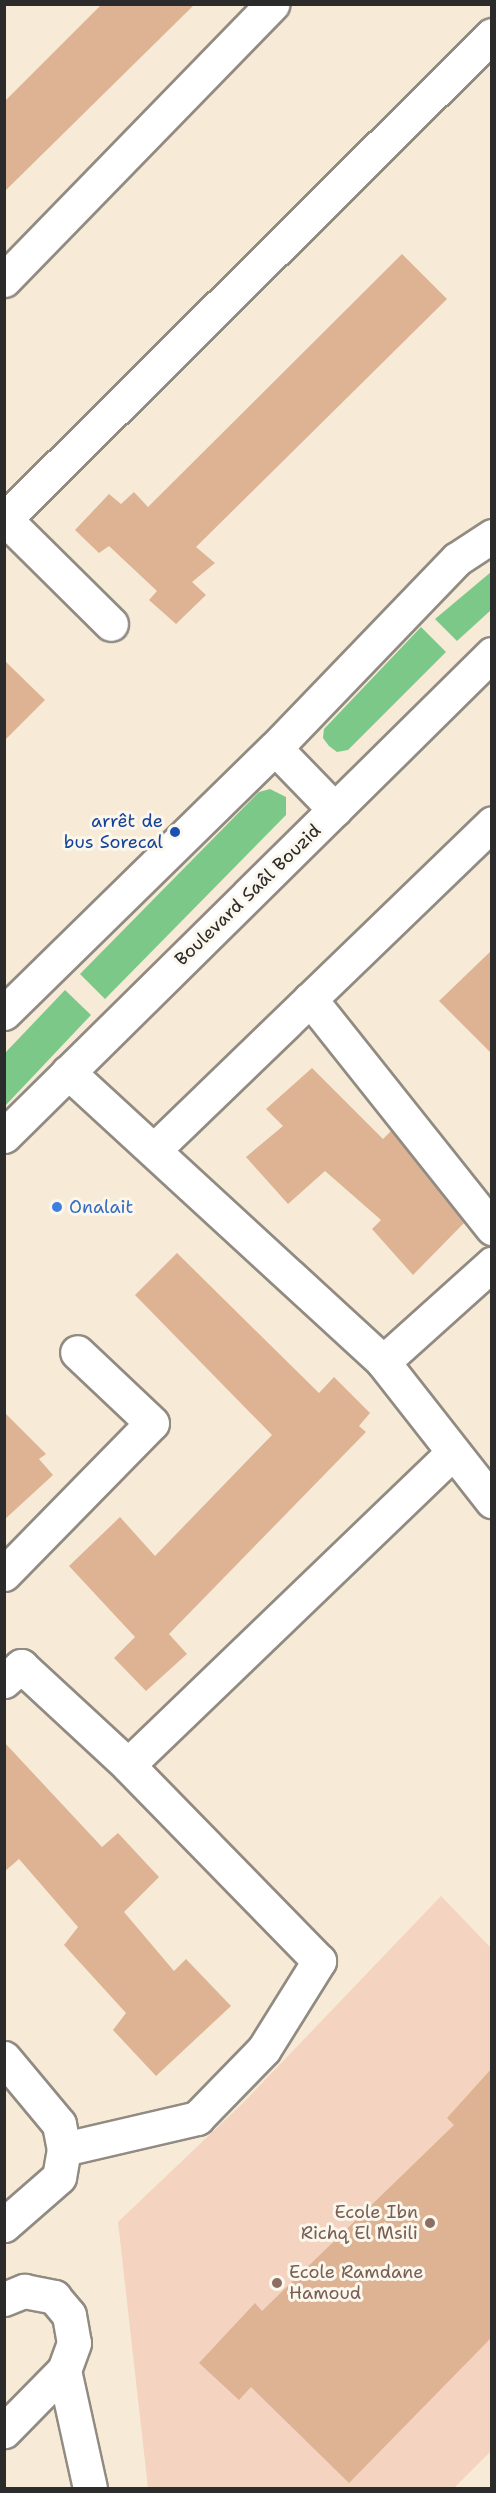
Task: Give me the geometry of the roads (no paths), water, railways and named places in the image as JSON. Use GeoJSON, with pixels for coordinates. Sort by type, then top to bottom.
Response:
{"type":"FeatureCollection","features":[{"type":"Feature","properties":{"kind":"street"},"geometry":{"type":"LineString","coordinates":[[4,280],[272,4]]}},
{"type":"Feature","properties":{"kind":"street"},"geometry":{"type":"LineString","coordinates":[[111,624],[5,520],[492,35]]}},
{"type":"Feature","properties":{"kind":"street"},"geometry":{"type":"LineString","coordinates":[[4,1013],[275,748],[457,559],[492,536]]}},
{"type":"Feature","properties":{"kind":"street","name":"Boulevard Saâl Bouzid"},"geometry":{"type":"LineString","coordinates":[[4,1136],[492,654]]}},
{"type":"Feature","properties":{"kind":"street"},"geometry":{"type":"LineString","coordinates":[[275,748],[335,810]]}},
{"type":"Feature","properties":{"kind":"street"},"geometry":{"type":"LineString","coordinates":[[155,1149],[492,823]]}},
{"type":"Feature","properties":{"kind":"street"},"geometry":{"type":"LineString","coordinates":[[310,999],[492,1228]]}},
{"type":"Feature","properties":{"kind":"street"},"geometry":{"type":"LineString","coordinates":[[68,1072],[155,1149],[383,1362],[452,1453],[492,1501]]}},
{"type":"Feature","properties":{"kind":"street"},"geometry":{"type":"LineString","coordinates":[[383,1362],[492,1264]]}},
{"type":"Feature","properties":{"kind":"street"},"geometry":{"type":"LineString","coordinates":[[4,1574],[152,1423],[77,1352]]}},
{"type":"Feature","properties":{"kind":"street"},"geometry":{"type":"LineString","coordinates":[[128,1766],[452,1453]]}},
{"type":"Feature","properties":{"kind":"street"},"geometry":{"type":"LineString","coordinates":[[10,1666],[128,1766],[319,1961],[264,2049],[197,2118],[64,2149]]}},
{"type":"Feature","properties":{"kind":"street"},"geometry":{"type":"LineString","coordinates":[[4,2058],[59,2124],[64,2149],[59,2177],[4,2225]]}},
{"type":"Feature","properties":{"kind":"street"},"geometry":{"type":"LineString","coordinates":[[4,2299],[24,2291],[54,2297],[69,2315],[74,2343],[64,2370],[4,2431]]}},
{"type":"Feature","properties":{"kind":"street"},"geometry":{"type":"LineString","coordinates":[[64,2370],[90,2488]]}},
{"type":"Feature","properties":{"kind":"place","name":"arrêt de bus Sorecal"},"geometry":{"type":"Point","coordinates":[175,832]}},
{"type":"Feature","properties":{"kind":"place","name":"Onalait"},"geometry":{"type":"Point","coordinates":[57,1207]}},
{"type":"Feature","properties":{"kind":"place","name":"Ecole Ibn Richq El Msili"},"geometry":{"type":"Point","coordinates":[430,2223]}},
{"type":"Feature","properties":{"kind":"place","name":"Ecole Ramdane Hamoud"},"geometry":{"type":"Point","coordinates":[277,2283]}}]}
